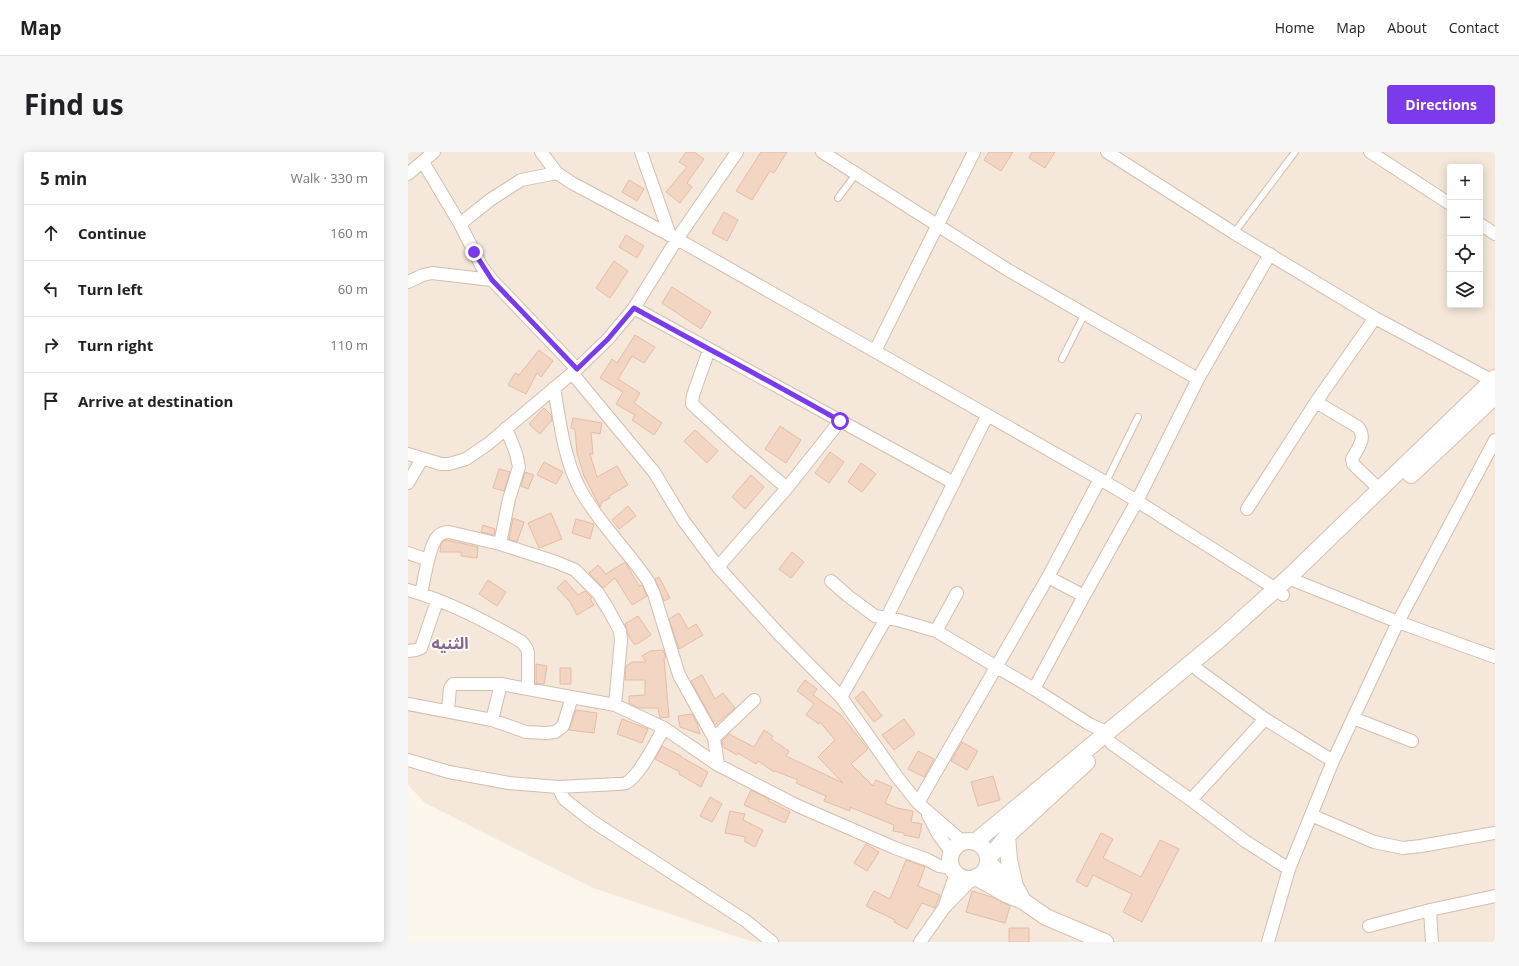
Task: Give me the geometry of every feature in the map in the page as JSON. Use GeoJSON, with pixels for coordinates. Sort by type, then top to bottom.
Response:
{"type":"FeatureCollection","features":[{"type":"Feature","properties":{"kind":"street"},"geometry":{"type":"LineString","coordinates":[[408,174],[434,152]]}},
{"type":"Feature","properties":{"kind":"street"},"geometry":{"type":"LineString","coordinates":[[541,152],[557,172],[572,183],[674,237],[1103,481],[1137,501],[1279,592]]}},
{"type":"Feature","properties":{"kind":"street"},"geometry":{"type":"LineString","coordinates":[[641,152],[674,237]]}},
{"type":"Feature","properties":{"kind":"street"},"geometry":{"type":"LineString","coordinates":[[408,454],[441,464],[449,464],[473,454],[574,371],[608,339],[634,308],[674,237],[737,152]]}},
{"type":"Feature","properties":{"kind":"street"},"geometry":{"type":"LineString","coordinates":[[822,152],[938,224],[1008,270],[1084,315],[1198,379]]}},
{"type":"Feature","properties":{"kind":"street"},"geometry":{"type":"LineString","coordinates":[[875,351],[974,152]]}},
{"type":"Feature","properties":{"kind":"street"},"geometry":{"type":"LineString","coordinates":[[1107,152],[1234,233],[1375,318],[1494,384]]}},
{"type":"Feature","properties":{"kind":"street"},"geometry":{"type":"LineString","coordinates":[[1370,152],[1447,202]]}},
{"type":"Feature","properties":{"kind":"street"},"geometry":{"type":"LineString","coordinates":[[423,162],[460,224],[480,262],[492,280],[574,371],[654,472],[683,520],[718,567],[776,632],[841,697],[898,778],[958,856],[961,876],[975,878],[1023,901],[1046,917],[1105,942]]}},
{"type":"Feature","properties":{"kind":"street"},"geometry":{"type":"LineString","coordinates":[[460,224],[490,200],[521,180],[557,172]]}},
{"type":"Feature","properties":{"kind":"street"},"geometry":{"type":"LineString","coordinates":[[1483,226],[1495,234]]}},
{"type":"Feature","properties":{"kind":"street"},"geometry":{"type":"LineString","coordinates":[[1034,689],[1137,501],[1198,379],[1270,254]]}},
{"type":"Feature","properties":{"kind":"street"},"geometry":{"type":"LineString","coordinates":[[408,282],[423,275],[432,273],[492,280]]}},
{"type":"Feature","properties":{"kind":"street"},"geometry":{"type":"LineString","coordinates":[[634,308],[954,483]]}},
{"type":"Feature","properties":{"kind":"street"},"geometry":{"type":"LineString","coordinates":[[1247,509],[1316,402],[1375,318]]}},
{"type":"Feature","properties":{"kind":"street"},"geometry":{"type":"LineString","coordinates":[[710,350],[693,395],[692,404],[741,449],[787,488]]}},
{"type":"Feature","properties":{"kind":"street"},"geometry":{"type":"LineString","coordinates":[[1292,580],[1380,490],[1494,384]]}},
{"type":"Feature","properties":{"kind":"street"},"geometry":{"type":"LineString","coordinates":[[1110,738],[1224,642],[1279,592],[1494,384]]}},
{"type":"Feature","properties":{"kind":"street"},"geometry":{"type":"LineString","coordinates":[[554,388],[563,437],[578,485],[590,505],[648,581],[654,594],[679,675],[714,738],[718,765]]}},
{"type":"Feature","properties":{"kind":"street"},"geometry":{"type":"LineString","coordinates":[[1316,402],[1362,432],[1362,440],[1352,459],[1353,464],[1380,490]]}},
{"type":"Feature","properties":{"kind":"street"},"geometry":{"type":"LineString","coordinates":[[841,697],[887,617],[987,416]]}},
{"type":"Feature","properties":{"kind":"street"},"geometry":{"type":"LineString","coordinates":[[718,567],[787,488],[840,421]]}},
{"type":"Feature","properties":{"kind":"street"},"geometry":{"type":"LineString","coordinates":[[500,544],[509,500],[519,467],[516,453],[506,428]]}},
{"type":"Feature","properties":{"kind":"street"},"geometry":{"type":"LineString","coordinates":[[1268,942],[1289,869],[1333,761],[1398,622],[1495,440]]}},
{"type":"Feature","properties":{"kind":"street"},"geometry":{"type":"LineString","coordinates":[[408,483],[422,459]]}},
{"type":"Feature","properties":{"kind":"street"},"geometry":{"type":"LineString","coordinates":[[921,806],[996,668],[1103,481]]}},
{"type":"Feature","properties":{"kind":"street"},"geometry":{"type":"LineString","coordinates":[[421,594],[428,560],[436,539],[445,532],[500,544],[573,569],[598,593],[618,625],[621,636],[615,705]]}},
{"type":"Feature","properties":{"kind":"street"},"geometry":{"type":"LineString","coordinates":[[408,553],[428,560]]}},
{"type":"Feature","properties":{"kind":"street"},"geometry":{"type":"LineString","coordinates":[[1048,577],[1084,596]]}},
{"type":"Feature","properties":{"kind":"street"},"geometry":{"type":"LineString","coordinates":[[1292,580],[1398,622],[1495,657]]}},
{"type":"Feature","properties":{"kind":"street"},"geometry":{"type":"LineString","coordinates":[[830,581],[875,616],[887,617],[936,632],[1034,689],[1110,738],[1245,841],[1289,869]]}},
{"type":"Feature","properties":{"kind":"street"},"geometry":{"type":"LineString","coordinates":[[408,590],[468,612],[522,642],[528,653],[528,689]]}},
{"type":"Feature","properties":{"kind":"street"},"geometry":{"type":"LineString","coordinates":[[936,632],[957,593]]}},
{"type":"Feature","properties":{"kind":"street"},"geometry":{"type":"LineString","coordinates":[[408,651],[421,648],[437,600]]}},
{"type":"Feature","properties":{"kind":"street"},"geometry":{"type":"LineString","coordinates":[[944,908],[958,856],[1082,759],[1155,708],[1198,670],[1224,642]]}},
{"type":"Feature","properties":{"kind":"street"},"geometry":{"type":"LineString","coordinates":[[1198,670],[1265,719],[1333,761]]}},
{"type":"Feature","properties":{"kind":"street"},"geometry":{"type":"LineString","coordinates":[[448,710],[450,688],[453,684],[501,684],[615,705],[664,728],[718,765],[798,806],[895,848],[928,860],[958,856],[980,844],[985,849],[988,861],[1015,886]]}},
{"type":"Feature","properties":{"kind":"street"},"geometry":{"type":"LineString","coordinates":[[492,720],[501,684]]}},
{"type":"Feature","properties":{"kind":"street"},"geometry":{"type":"LineString","coordinates":[[408,704],[431,709],[448,710],[492,720],[526,732],[540,734],[559,730],[564,724],[572,697]]}},
{"type":"Feature","properties":{"kind":"street"},"geometry":{"type":"LineString","coordinates":[[714,738],[754,700]]}},
{"type":"Feature","properties":{"kind":"street"},"geometry":{"type":"LineString","coordinates":[[1353,718],[1412,741]]}},
{"type":"Feature","properties":{"kind":"street"},"geometry":{"type":"LineString","coordinates":[[1191,800],[1265,719]]}},
{"type":"Feature","properties":{"kind":"street"},"geometry":{"type":"LineString","coordinates":[[408,760],[427,767],[480,779],[509,783],[558,787],[626,783],[639,769],[664,728]]}},
{"type":"Feature","properties":{"kind":"street"},"geometry":{"type":"LineString","coordinates":[[920,942],[944,908],[975,878],[982,874],[988,861],[1007,836],[1082,759]]}},
{"type":"Feature","properties":{"kind":"street"},"geometry":{"type":"LineString","coordinates":[[558,787],[564,799],[592,821],[746,921],[772,942]]}},
{"type":"Feature","properties":{"kind":"street"},"geometry":{"type":"LineString","coordinates":[[1311,815],[1374,842],[1404,848],[1495,833]]}},
{"type":"Feature","properties":{"kind":"street"},"geometry":{"type":"LineString","coordinates":[[1007,836],[1009,860],[1015,886],[1023,901]]}},
{"type":"Feature","properties":{"kind":"street"},"geometry":{"type":"LineString","coordinates":[[1369,926],[1430,910],[1495,896]]}},
{"type":"Feature","properties":{"kind":"street"},"geometry":{"type":"LineString","coordinates":[[1430,910],[1432,942]]}},
{"type":"Feature","properties":{"kind":"lane"},"geometry":{"type":"LineString","coordinates":[[1234,233],[1295,152]]}},
{"type":"Feature","properties":{"kind":"lane"},"geometry":{"type":"LineString","coordinates":[[838,198],[856,174]]}},
{"type":"Feature","properties":{"kind":"lane"},"geometry":{"type":"LineString","coordinates":[[1062,359],[1084,315]]}},
{"type":"Feature","properties":{"kind":"lane"},"geometry":{"type":"LineString","coordinates":[[1103,481],[1138,417]]}},
{"type":"Feature","properties":{"kind":"shaded area"},"geometry":{"type":"Polygon","coordinates":[[[408,152],[1495,152],[1495,942],[753,942],[593,888],[425,803],[408,785],[408,152]]]}},
{"type":"Feature","properties":{"kind":"building"},"geometry":{"type":"Polygon","coordinates":[[[686,152],[694,152],[704,159],[687,183],[692,187],[680,203],[666,192],[687,167],[679,162],[686,152]]]}},
{"type":"Feature","properties":{"kind":"building"},"geometry":{"type":"Polygon","coordinates":[[[761,152],[787,152],[774,173],[770,171],[752,200],[736,191],[761,152]]]}},
{"type":"Feature","properties":{"kind":"building"},"geometry":{"type":"Polygon","coordinates":[[[989,152],[1013,152],[1001,171],[984,160],[989,152]]]}},
{"type":"Feature","properties":{"kind":"building"},"geometry":{"type":"Polygon","coordinates":[[[1032,152],[1055,152],[1045,168],[1029,158],[1032,152]]]}},
{"type":"Feature","properties":{"kind":"building"},"geometry":{"type":"Polygon","coordinates":[[[629,180],[644,189],[637,201],[622,192],[629,180]]]}},
{"type":"Feature","properties":{"kind":"building"},"geometry":{"type":"Polygon","coordinates":[[[724,212],[738,220],[727,241],[712,233],[724,212]]]}},
{"type":"Feature","properties":{"kind":"building"},"geometry":{"type":"Polygon","coordinates":[[[626,235],[644,246],[637,258],[619,247],[626,235]]]}},
{"type":"Feature","properties":{"kind":"building"},"geometry":{"type":"Polygon","coordinates":[[[614,261],[628,271],[610,298],[596,288],[614,261]]]}},
{"type":"Feature","properties":{"kind":"building"},"geometry":{"type":"Polygon","coordinates":[[[672,287],[711,312],[701,329],[662,303],[672,287]]]}},
{"type":"Feature","properties":{"kind":"building"},"geometry":{"type":"Polygon","coordinates":[[[635,335],[655,347],[644,363],[632,356],[618,379],[640,393],[634,403],[662,423],[654,435],[632,420],[635,415],[616,404],[623,392],[600,378],[612,359],[617,363],[635,335]]]}},
{"type":"Feature","properties":{"kind":"building"},"geometry":{"type":"Polygon","coordinates":[[[539,350],[553,361],[541,377],[537,373],[526,394],[508,385],[515,373],[519,375],[539,350]]]}},
{"type":"Feature","properties":{"kind":"building"},"geometry":{"type":"Polygon","coordinates":[[[544,408],[551,415],[552,420],[540,434],[529,424],[544,408]]]}},
{"type":"Feature","properties":{"kind":"building"},"geometry":{"type":"Polygon","coordinates":[[[573,418],[602,423],[600,434],[591,432],[593,454],[590,454],[597,477],[617,466],[628,485],[609,496],[610,498],[602,502],[600,507],[584,476],[577,453],[575,429],[571,428],[573,418]]]}},
{"type":"Feature","properties":{"kind":"building"},"geometry":{"type":"Polygon","coordinates":[[[780,426],[801,440],[786,463],[765,449],[780,426]]]}},
{"type":"Feature","properties":{"kind":"building"},"geometry":{"type":"Polygon","coordinates":[[[695,430],[718,451],[707,463],[684,441],[695,430]]]}},
{"type":"Feature","properties":{"kind":"building"},"geometry":{"type":"Polygon","coordinates":[[[830,452],[844,462],[829,483],[815,473],[830,452]]]}},
{"type":"Feature","properties":{"kind":"building"},"geometry":{"type":"Polygon","coordinates":[[[544,462],[563,472],[556,484],[537,475],[544,462]]]}},
{"type":"Feature","properties":{"kind":"building"},"geometry":{"type":"Polygon","coordinates":[[[861,463],[876,474],[862,492],[848,482],[861,463]]]}},
{"type":"Feature","properties":{"kind":"building"},"geometry":{"type":"Polygon","coordinates":[[[499,469],[510,472],[504,491],[493,488],[499,469]]]}},
{"type":"Feature","properties":{"kind":"building"},"geometry":{"type":"Polygon","coordinates":[[[525,472],[534,475],[528,489],[521,486],[525,472]]]}},
{"type":"Feature","properties":{"kind":"building"},"geometry":{"type":"Polygon","coordinates":[[[751,475],[764,487],[745,509],[732,497],[751,475]]]}},
{"type":"Feature","properties":{"kind":"building"},"geometry":{"type":"Polygon","coordinates":[[[628,506],[636,516],[619,529],[612,520],[628,506]]]}},
{"type":"Feature","properties":{"kind":"building"},"geometry":{"type":"Polygon","coordinates":[[[551,513],[562,539],[539,548],[528,523],[551,513]]]}},
{"type":"Feature","properties":{"kind":"building"},"geometry":{"type":"Polygon","coordinates":[[[513,518],[524,522],[517,542],[509,539],[513,518]]]}},
{"type":"Feature","properties":{"kind":"building"},"geometry":{"type":"Polygon","coordinates":[[[576,519],[594,524],[590,539],[572,533],[576,519]]]}},
{"type":"Feature","properties":{"kind":"building"},"geometry":{"type":"Polygon","coordinates":[[[483,525],[495,529],[494,535],[481,532],[483,525]]]}},
{"type":"Feature","properties":{"kind":"building"},"geometry":{"type":"Polygon","coordinates":[[[447,540],[478,547],[477,558],[461,556],[461,552],[440,552],[441,544],[447,540]]]}},
{"type":"Feature","properties":{"kind":"building"},"geometry":{"type":"Polygon","coordinates":[[[792,552],[804,562],[791,578],[779,569],[792,552]]]}},
{"type":"Feature","properties":{"kind":"building"},"geometry":{"type":"Polygon","coordinates":[[[625,562],[639,586],[642,585],[647,596],[632,605],[615,578],[603,588],[589,573],[598,565],[606,574],[625,562]]]}},
{"type":"Feature","properties":{"kind":"building"},"geometry":{"type":"Polygon","coordinates":[[[659,577],[670,598],[664,601],[655,579],[659,577]]]}},
{"type":"Feature","properties":{"kind":"building"},"geometry":{"type":"Polygon","coordinates":[[[488,580],[506,592],[497,606],[479,594],[488,580]]]}},
{"type":"Feature","properties":{"kind":"building"},"geometry":{"type":"Polygon","coordinates":[[[565,580],[578,595],[585,591],[592,598],[590,599],[594,605],[577,615],[570,602],[557,588],[565,580]]]}},
{"type":"Feature","properties":{"kind":"building"},"geometry":{"type":"Polygon","coordinates":[[[679,613],[688,629],[696,624],[703,635],[679,649],[669,619],[679,613]]]}},
{"type":"Feature","properties":{"kind":"building"},"geometry":{"type":"Polygon","coordinates":[[[638,616],[651,635],[637,644],[634,644],[628,635],[625,624],[638,616]]]}},
{"type":"Feature","properties":{"kind":"building"},"geometry":{"type":"Polygon","coordinates":[[[663,650],[666,657],[664,658],[669,717],[660,718],[658,708],[639,708],[629,703],[629,696],[645,695],[645,680],[625,680],[626,666],[632,662],[646,662],[642,656],[650,651],[663,650]]]}},
{"type":"Feature","properties":{"kind":"building"},"geometry":{"type":"Polygon","coordinates":[[[536,664],[547,666],[544,684],[536,683],[536,664]]]}},
{"type":"Feature","properties":{"kind":"building"},"geometry":{"type":"Polygon","coordinates":[[[560,668],[571,668],[571,684],[560,684],[560,668]]]}},
{"type":"Feature","properties":{"kind":"building"},"geometry":{"type":"Polygon","coordinates":[[[702,675],[715,699],[723,693],[735,708],[715,725],[691,681],[702,675]]]}},
{"type":"Feature","properties":{"kind":"building"},"geometry":{"type":"Polygon","coordinates":[[[805,680],[817,689],[813,695],[841,715],[868,749],[851,764],[873,786],[876,780],[892,787],[885,803],[897,808],[913,811],[911,822],[922,824],[919,838],[893,831],[894,825],[850,807],[850,811],[824,801],[826,796],[796,783],[798,780],[775,771],[774,772],[758,761],[756,764],[738,753],[737,755],[723,747],[722,741],[729,734],[754,747],[764,730],[773,736],[771,739],[789,751],[786,756],[843,783],[818,757],[835,740],[820,722],[819,724],[806,715],[814,704],[797,691],[805,680]]]}},
{"type":"Feature","properties":{"kind":"building"},"geometry":{"type":"Polygon","coordinates":[[[863,691],[882,716],[874,722],[855,698],[863,691]]]}},
{"type":"Feature","properties":{"kind":"building"},"geometry":{"type":"Polygon","coordinates":[[[576,710],[597,713],[594,733],[569,730],[576,710]]]}},
{"type":"Feature","properties":{"kind":"building"},"geometry":{"type":"Polygon","coordinates":[[[692,714],[697,723],[700,734],[680,727],[678,716],[692,714]]]}},
{"type":"Feature","properties":{"kind":"building"},"geometry":{"type":"Polygon","coordinates":[[[622,719],[648,729],[642,743],[617,734],[622,719]]]}},
{"type":"Feature","properties":{"kind":"building"},"geometry":{"type":"Polygon","coordinates":[[[904,719],[915,734],[894,750],[882,735],[904,719]]]}},
{"type":"Feature","properties":{"kind":"building"},"geometry":{"type":"Polygon","coordinates":[[[962,742],[978,751],[967,770],[951,761],[962,742]]]}},
{"type":"Feature","properties":{"kind":"building"},"geometry":{"type":"Polygon","coordinates":[[[662,746],[708,772],[701,787],[679,774],[680,772],[655,759],[662,746]]]}},
{"type":"Feature","properties":{"kind":"building"},"geometry":{"type":"Polygon","coordinates":[[[918,751],[934,759],[924,777],[908,769],[918,751]]]}},
{"type":"Feature","properties":{"kind":"building"},"geometry":{"type":"Polygon","coordinates":[[[993,776],[1000,800],[978,806],[971,782],[993,776]]]}},
{"type":"Feature","properties":{"kind":"building"},"geometry":{"type":"Polygon","coordinates":[[[751,790],[769,799],[768,801],[790,812],[785,823],[744,805],[751,790]]]}},
{"type":"Feature","properties":{"kind":"building"},"geometry":{"type":"Polygon","coordinates":[[[710,797],[722,804],[712,822],[700,816],[710,797]]]}},
{"type":"Feature","properties":{"kind":"building"},"geometry":{"type":"Polygon","coordinates":[[[730,811],[745,814],[743,820],[763,830],[755,847],[744,841],[746,837],[725,833],[730,811]]]}},
{"type":"Feature","properties":{"kind":"building"},"geometry":{"type":"Polygon","coordinates":[[[1101,833],[1113,839],[1103,858],[1141,877],[1160,840],[1179,849],[1142,922],[1123,912],[1132,894],[1093,875],[1087,887],[1076,881],[1101,833]]]}},
{"type":"Feature","properties":{"kind":"building"},"geometry":{"type":"Polygon","coordinates":[[[866,844],[879,852],[867,871],[854,863],[866,844]]]}},
{"type":"Feature","properties":{"kind":"building"},"geometry":{"type":"Polygon","coordinates":[[[906,860],[925,867],[918,886],[940,895],[935,908],[922,903],[907,929],[894,922],[895,920],[866,906],[874,891],[890,899],[906,860]]]}},
{"type":"Feature","properties":{"kind":"building"},"geometry":{"type":"Polygon","coordinates":[[[972,891],[992,897],[1010,906],[1005,923],[966,912],[972,891]]]}},
{"type":"Feature","properties":{"kind":"building"},"geometry":{"type":"Polygon","coordinates":[[[1009,928],[1029,928],[1029,942],[1009,942],[1009,928]]]}},
{"type":"Feature","properties":{"kind":"district","name":"الثنيه"},"geometry":{"type":"Point","coordinates":[450,643]}},
{"type":"Feature","properties":{"kind":"route"},"geometry":{"type":"LineString","coordinates":[[474,252],[482,267],[492,280],[577,369],[608,339],[634,308],[777,385],[840,421]]}}]}
